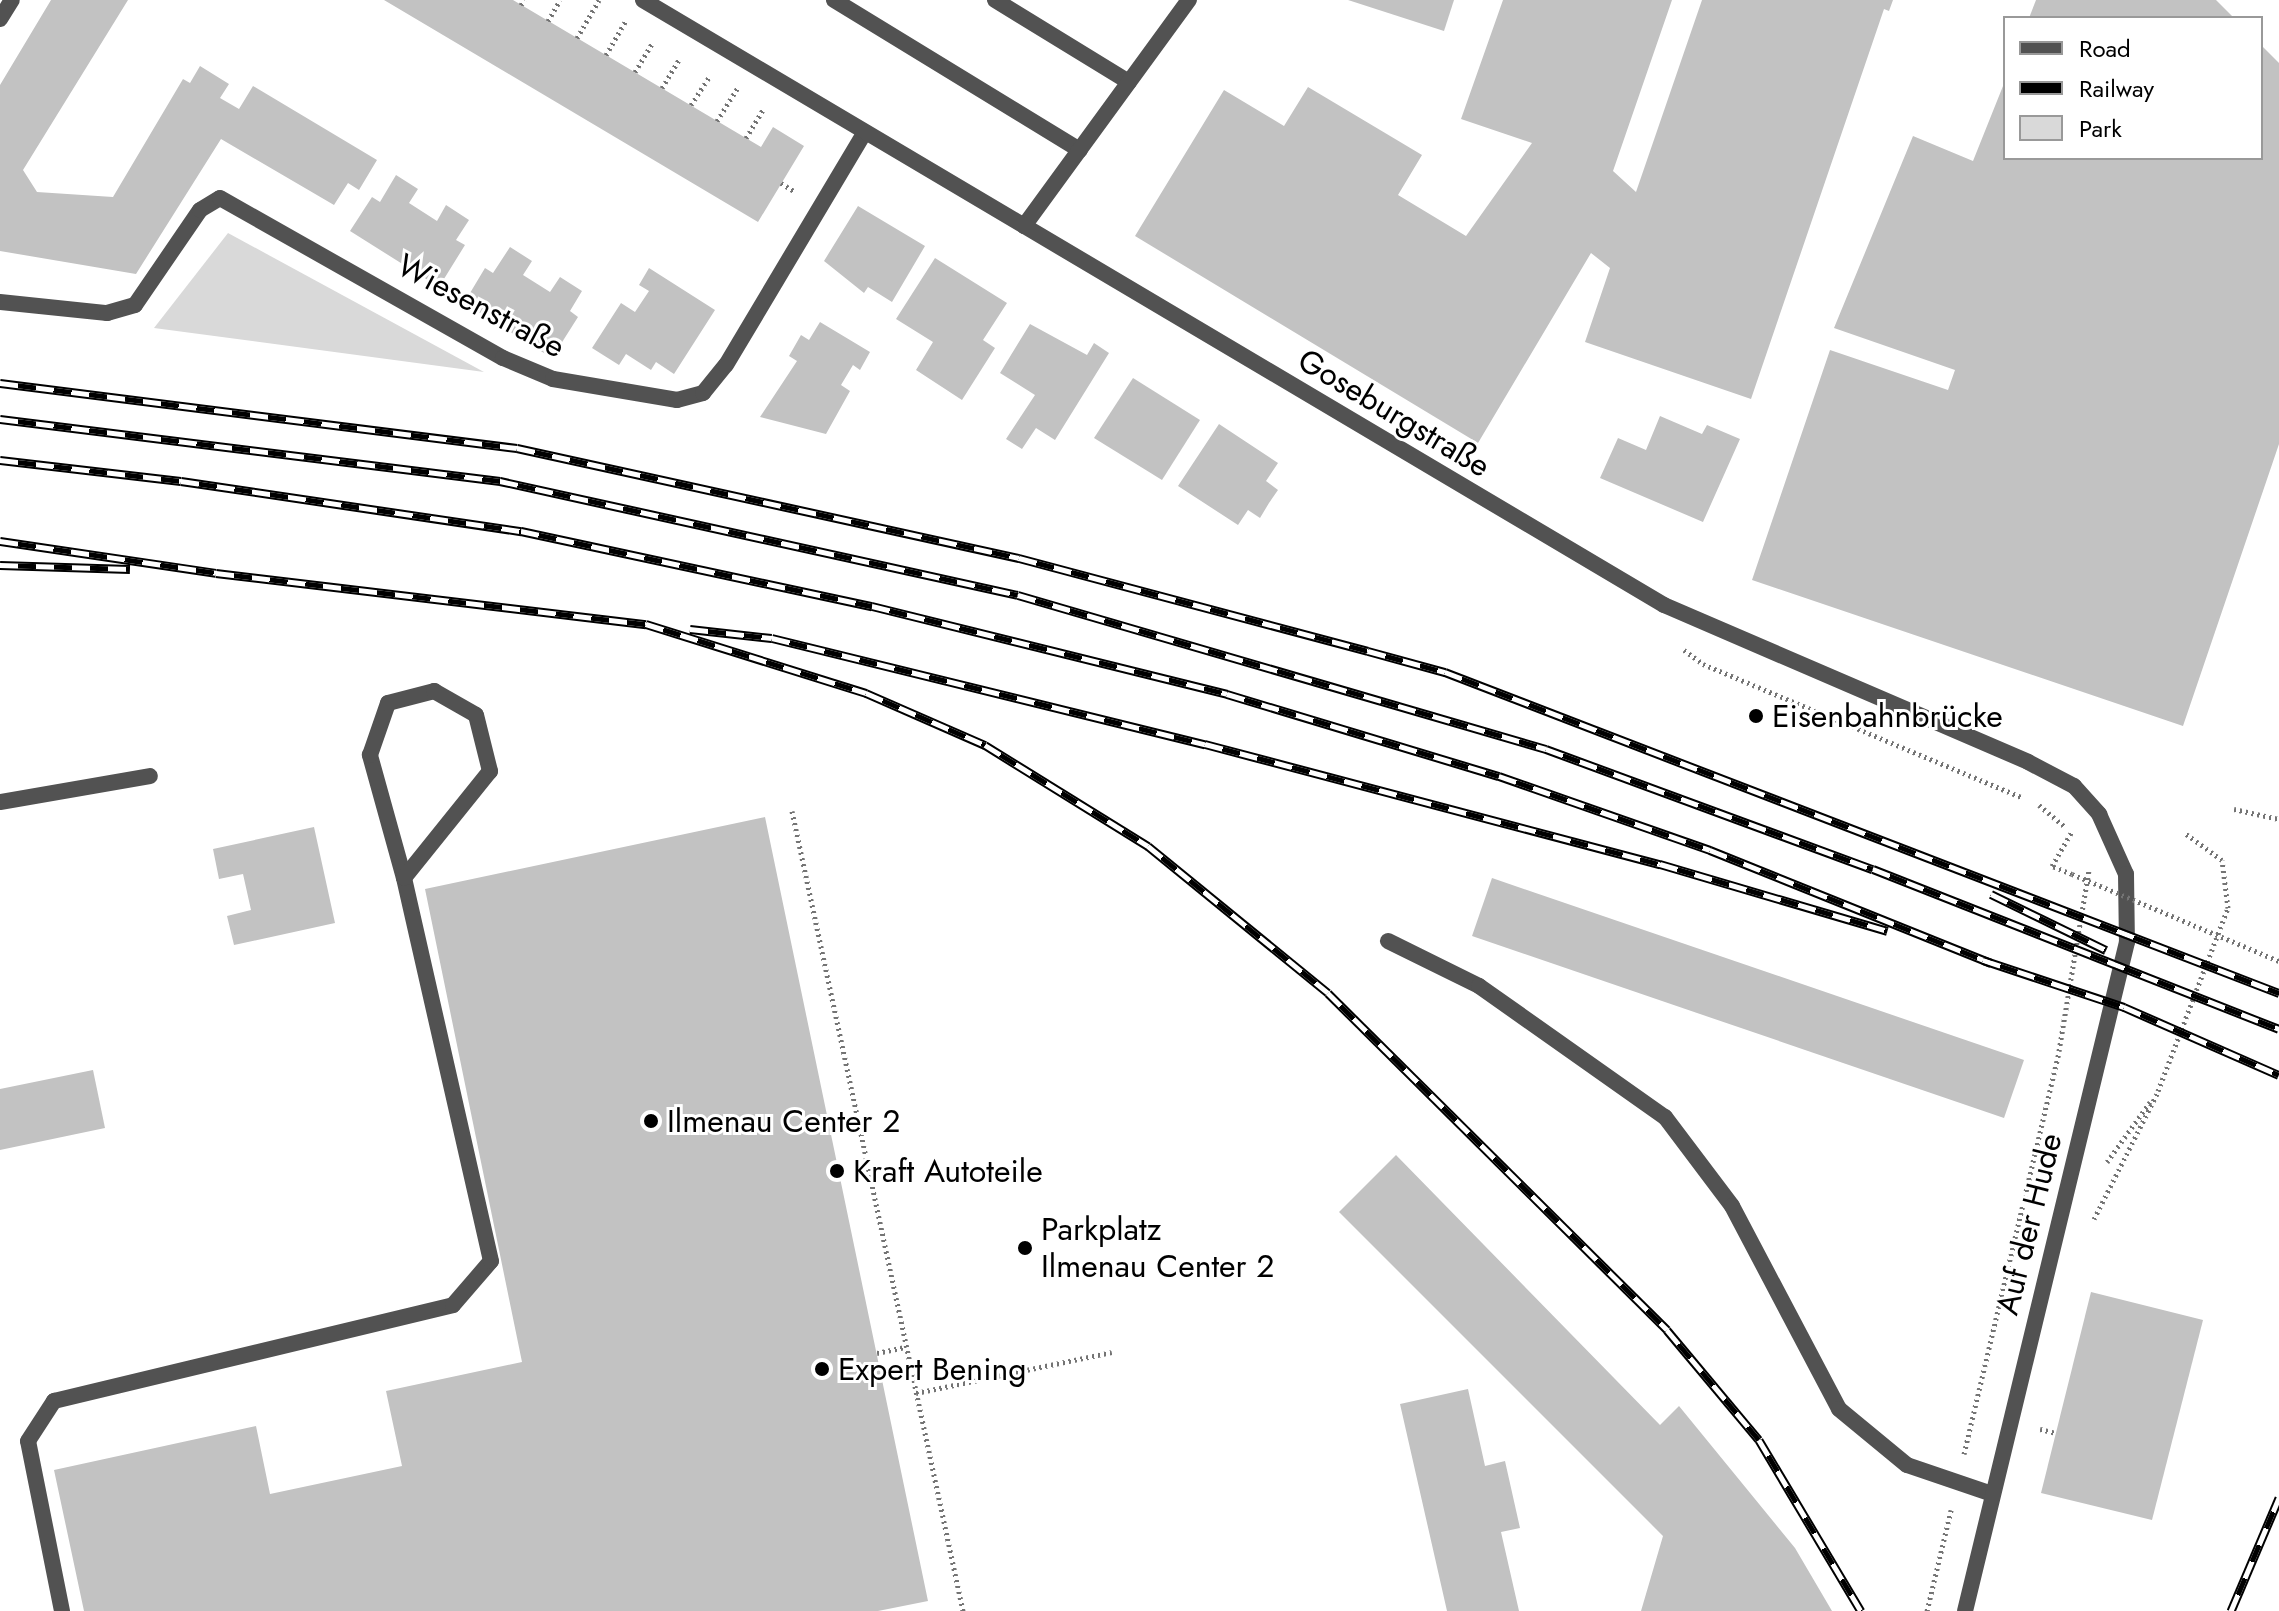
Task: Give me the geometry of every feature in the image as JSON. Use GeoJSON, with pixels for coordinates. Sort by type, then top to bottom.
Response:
{"type":"FeatureCollection","features":[{"type":"Feature","properties":{"kind":"street"},"geometry":{"type":"LineString","coordinates":[[0,19],[12,0]]}},
{"type":"Feature","properties":{"kind":"street"},"geometry":{"type":"LineString","coordinates":[[834,0],[1080,150]]}},
{"type":"Feature","properties":{"kind":"street"},"geometry":{"type":"LineString","coordinates":[[995,0],[1129,82]]}},
{"type":"Feature","properties":{"kind":"street"},"geometry":{"type":"LineString","coordinates":[[1024,226],[1189,0]]}},
{"type":"Feature","properties":{"kind":"street","name":"Goseburgstraße"},"geometry":{"type":"LineString","coordinates":[[638,4],[865,132],[1664,605],[2028,762],[2074,786],[2099,814],[2119,849]]}},
{"type":"Feature","properties":{"kind":"street","name":"Wiesenstraße"},"geometry":{"type":"LineString","coordinates":[[0,302],[107,313],[135,305],[200,210],[220,198],[503,358],[553,379],[677,400],[703,393],[726,365],[865,132]]}},
{"type":"Feature","properties":{"kind":"street"},"geometry":{"type":"LineString","coordinates":[[62,1611],[28,1441],[54,1401],[453,1305],[491,1261],[404,878],[370,755],[388,703],[434,691],[476,715],[490,771],[404,878]]}},
{"type":"Feature","properties":{"kind":"street"},"geometry":{"type":"LineString","coordinates":[[0,802],[150,776]]}},
{"type":"Feature","properties":{"kind":"street","name":"Auf der Hude"},"geometry":{"type":"LineString","coordinates":[[1965,1611],[2127,942],[2130,904],[2119,849]]}},
{"type":"Feature","properties":{"kind":"street"},"geometry":{"type":"LineString","coordinates":[[1388,941],[1479,986],[1665,1117],[1732,1206],[1839,1409],[1907,1465],[1992,1494]]}},
{"type":"Feature","properties":{"kind":"path"},"geometry":{"type":"LineString","coordinates":[[548,21],[560,0]]}},
{"type":"Feature","properties":{"kind":"path"},"geometry":{"type":"LineString","coordinates":[[577,38],[599,0]]}},
{"type":"Feature","properties":{"kind":"path"},"geometry":{"type":"LineString","coordinates":[[606,55],[638,4]]}},
{"type":"Feature","properties":{"kind":"path"},"geometry":{"type":"LineString","coordinates":[[2036,803],[2070,831],[2079,845]]}},
{"type":"Feature","properties":{"kind":"path"},"geometry":{"type":"LineString","coordinates":[[2234,809],[2279,819]]}},
{"type":"Feature","properties":{"kind":"path"},"geometry":{"type":"LineString","coordinates":[[792,811],[963,1611]]}},
{"type":"Feature","properties":{"kind":"path"},"geometry":{"type":"LineString","coordinates":[[2070,831],[2052,866],[2279,961]]}},
{"type":"Feature","properties":{"kind":"path"},"geometry":{"type":"LineString","coordinates":[[2098,1174],[2159,1090],[2228,908],[2222,860],[2185,833]]}},
{"type":"Feature","properties":{"kind":"path"},"geometry":{"type":"LineString","coordinates":[[1927,1611],[2059,1051],[2090,868],[2084,856]]}},
{"type":"Feature","properties":{"kind":"path"},"geometry":{"type":"LineString","coordinates":[[877,1353],[906,1347]]}},
{"type":"Feature","properties":{"kind":"path"},"geometry":{"type":"LineString","coordinates":[[916,1393],[1112,1352]]}},
{"type":"Feature","properties":{"kind":"path"},"geometry":{"type":"LineString","coordinates":[[2039,1429],[2056,1433]]}},
{"type":"Feature","properties":{"kind":"green space"},"geometry":{"type":"Polygon","coordinates":[[[228,233],[484,372],[154,328],[228,233]]]}},
{"type":"Feature","properties":{"kind":"building"},"geometry":{"type":"Polygon","coordinates":[[[51,0],[128,0],[23,170],[37,192],[113,197],[183,79],[190,83],[200,66],[229,84],[220,98],[239,109],[253,86],[377,160],[359,190],[348,183],[334,205],[221,139],[136,274],[0,251],[0,85],[51,0]]]}},
{"type":"Feature","properties":{"kind":"building"},"geometry":{"type":"Polygon","coordinates":[[[384,0],[513,0],[761,147],[773,127],[804,146],[758,222],[384,0]]]}},
{"type":"Feature","properties":{"kind":"building"},"geometry":{"type":"Polygon","coordinates":[[[1348,0],[1454,0],[1444,31],[1348,0]]]}},
{"type":"Feature","properties":{"kind":"building"},"geometry":{"type":"Polygon","coordinates":[[[1503,0],[1672,0],[1613,171],[1636,192],[1702,0],[1893,0],[1889,11],[1884,9],[1751,399],[1585,342],[1610,268],[1591,253],[1478,443],[1135,236],[1224,90],[1284,126],[1308,87],[1422,155],[1398,195],[1466,236],[1532,143],[1461,119],[1503,0]]]}},
{"type":"Feature","properties":{"kind":"building"},"geometry":{"type":"Polygon","coordinates":[[[2036,0],[2216,0],[2232,16],[2030,16],[2036,0]]]}},
{"type":"Feature","properties":{"kind":"building"},"geometry":{"type":"Polygon","coordinates":[[[2263,47],[2279,63],[2279,444],[2183,726],[1752,580],[1830,350],[1948,390],[1955,370],[1834,328],[1913,136],[1973,161],[2003,86],[2003,160],[2263,160],[2263,47]]]}},
{"type":"Feature","properties":{"kind":"building"},"geometry":{"type":"Polygon","coordinates":[[[396,175],[418,189],[409,203],[437,221],[446,205],[469,220],[456,240],[465,245],[439,287],[350,231],[372,197],[380,202],[396,175]]]}},
{"type":"Feature","properties":{"kind":"building"},"geometry":{"type":"Polygon","coordinates":[[[858,206],[925,246],[892,302],[868,287],[864,293],[824,261],[858,206]]]}},
{"type":"Feature","properties":{"kind":"building"},"geometry":{"type":"Polygon","coordinates":[[[510,247],[532,261],[523,275],[550,292],[560,277],[582,291],[570,311],[578,317],[552,358],[464,303],[485,268],[493,273],[510,247]]]}},
{"type":"Feature","properties":{"kind":"building"},"geometry":{"type":"Polygon","coordinates":[[[935,258],[1007,303],[983,340],[995,348],[962,400],[916,370],[933,342],[896,319],[935,258]]]}},
{"type":"Feature","properties":{"kind":"building"},"geometry":{"type":"Polygon","coordinates":[[[649,268],[715,310],[674,374],[656,362],[651,370],[626,354],[619,365],[592,348],[621,303],[635,312],[649,291],[639,285],[649,268]]]}},
{"type":"Feature","properties":{"kind":"building"},"geometry":{"type":"Polygon","coordinates":[[[820,322],[870,352],[860,370],[853,365],[841,385],[850,391],[826,434],[760,417],[797,361],[789,356],[801,335],[809,340],[820,322]]]}},
{"type":"Feature","properties":{"kind":"building"},"geometry":{"type":"Polygon","coordinates":[[[1030,324],[1087,355],[1094,343],[1109,353],[1055,440],[1036,428],[1022,449],[1006,439],[1035,395],[1000,373],[1030,324]]]}},
{"type":"Feature","properties":{"kind":"building"},"geometry":{"type":"Polygon","coordinates":[[[1133,378],[1200,420],[1162,480],[1094,438],[1133,378]]]}},
{"type":"Feature","properties":{"kind":"building"},"geometry":{"type":"Polygon","coordinates":[[[1660,416],[1702,434],[1707,425],[1740,439],[1703,522],[1600,478],[1618,438],[1646,450],[1660,416]]]}},
{"type":"Feature","properties":{"kind":"building"},"geometry":{"type":"Polygon","coordinates":[[[1219,424],[1278,463],[1266,481],[1278,490],[1260,518],[1248,510],[1238,525],[1178,486],[1219,424]]]}},
{"type":"Feature","properties":{"kind":"building","name":"Ilmenau Center 2"},"geometry":{"type":"Polygon","coordinates":[[[765,817],[928,1601],[878,1611],[84,1611],[54,1470],[256,1426],[270,1494],[402,1466],[386,1391],[522,1362],[425,889],[765,817]]]}},
{"type":"Feature","properties":{"kind":"building"},"geometry":{"type":"Polygon","coordinates":[[[314,827],[335,923],[234,945],[227,916],[251,910],[243,874],[219,879],[213,849],[314,827]]]}},
{"type":"Feature","properties":{"kind":"building"},"geometry":{"type":"Polygon","coordinates":[[[1492,878],[2024,1060],[2004,1118],[1472,936],[1492,878]]]}},
{"type":"Feature","properties":{"kind":"building"},"geometry":{"type":"Polygon","coordinates":[[[93,1070],[105,1128],[0,1150],[0,1089],[93,1070]]]}},
{"type":"Feature","properties":{"kind":"building"},"geometry":{"type":"Polygon","coordinates":[[[1396,1155],[1660,1425],[1679,1406],[1795,1548],[1832,1611],[1641,1611],[1663,1536],[1339,1212],[1396,1155]]]}},
{"type":"Feature","properties":{"kind":"building"},"geometry":{"type":"Polygon","coordinates":[[[2091,1292],[2203,1320],[2152,1520],[2041,1493],[2091,1292]]]}},
{"type":"Feature","properties":{"kind":"building"},"geometry":{"type":"Polygon","coordinates":[[[1468,1389],[1485,1466],[1505,1461],[1520,1528],[1501,1532],[1519,1611],[1447,1611],[1400,1404],[1468,1389]]]}},
{"type":"Feature","properties":{"kind":"railway"},"geometry":{"type":"LineString","coordinates":[[0,383],[517,448],[1019,558],[1368,651],[1445,672],[2279,993]]}},
{"type":"Feature","properties":{"kind":"railway"},"geometry":{"type":"LineString","coordinates":[[0,419],[500,481],[1018,595],[1546,749],[1873,869],[2279,1029]]}},
{"type":"Feature","properties":{"kind":"railway"},"geometry":{"type":"LineString","coordinates":[[0,460],[181,481],[521,531],[872,606],[1227,694],[1499,776],[1710,850],[1991,963]]}},
{"type":"Feature","properties":{"kind":"railway"},"geometry":{"type":"LineString","coordinates":[[0,541],[216,573],[646,624],[866,693],[985,745],[1148,846],[1328,993],[1667,1330],[1759,1440],[1861,1611]]}},
{"type":"Feature","properties":{"kind":"railway"},"geometry":{"type":"LineString","coordinates":[[0,565],[130,569]]}},
{"type":"Feature","properties":{"kind":"railway"},"geometry":{"type":"LineString","coordinates":[[690,629],[772,638],[1205,744],[1660,864],[1887,931]]}},
{"type":"Feature","properties":{"kind":"railway"},"geometry":{"type":"LineString","coordinates":[[1991,894],[2106,950]]}},
{"type":"Feature","properties":{"kind":"railway"},"geometry":{"type":"LineString","coordinates":[[1983,960],[2124,1007],[2279,1075]]}},
{"type":"Feature","properties":{"kind":"railway"},"geometry":{"type":"LineString","coordinates":[[2231,1611],[2279,1498]]}},
{"type":"Feature","properties":{"kind":"place","name":"Eisenbahnbrücke"},"geometry":{"type":"Point","coordinates":[1756,716]}},
{"type":"Feature","properties":{"kind":"place","name":"Ilmenau Center 2"},"geometry":{"type":"Point","coordinates":[651,1121]}},
{"type":"Feature","properties":{"kind":"place","name":"Kraft Autoteile"},"geometry":{"type":"Point","coordinates":[837,1171]}},
{"type":"Feature","properties":{"kind":"place","name":"Parkplatz Ilmenau Center 2"},"geometry":{"type":"Point","coordinates":[1025,1248]}},
{"type":"Feature","properties":{"kind":"place","name":"Expert Bening"},"geometry":{"type":"Point","coordinates":[822,1369]}}]}
